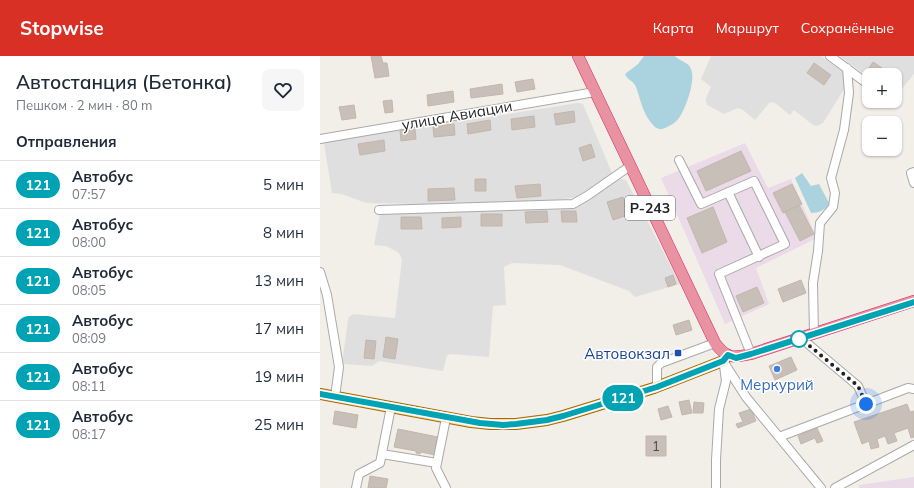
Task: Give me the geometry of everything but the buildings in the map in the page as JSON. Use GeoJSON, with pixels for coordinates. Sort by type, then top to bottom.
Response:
{"type":"FeatureCollection","features":[{"type":"Feature","properties":{"kind":"highway","name":"Р-243"},"geometry":{"type":"LineString","coordinates":[[578,56],[715,343],[726,358]]}},
{"type":"Feature","properties":{"kind":"highway"},"geometry":{"type":"LineString","coordinates":[[726,358],[736,358],[751,354],[914,302]]}},
{"type":"Feature","properties":{"kind":"main road"},"geometry":{"type":"LineString","coordinates":[[320,394],[446,418],[490,424],[510,424],[547,420],[563,416],[657,387],[726,358]]}},
{"type":"Feature","properties":{"kind":"street"},"geometry":{"type":"LineString","coordinates":[[830,56],[862,80]]}},
{"type":"Feature","properties":{"kind":"street"},"geometry":{"type":"LineString","coordinates":[[814,334],[812,283],[818,251],[820,223],[833,207],[835,193],[831,178],[844,130],[849,93],[847,68]]}},
{"type":"Feature","properties":{"kind":"street","name":"улица Авиации"},"geometry":{"type":"LineString","coordinates":[[320,139],[595,92]]}},
{"type":"Feature","properties":{"kind":"street"},"geometry":{"type":"LineString","coordinates":[[679,160],[701,204],[754,181],[785,244],[719,274],[751,354]]}},
{"type":"Feature","properties":{"kind":"street"},"geometry":{"type":"LineString","coordinates":[[379,210],[573,204],[588,196],[630,166]]}},
{"type":"Feature","properties":{"kind":"street"},"geometry":{"type":"LineString","coordinates":[[914,172],[911,173],[914,183]]}},
{"type":"Feature","properties":{"kind":"street"},"geometry":{"type":"LineString","coordinates":[[728,192],[759,257]]}},
{"type":"Feature","properties":{"kind":"street"},"geometry":{"type":"LineString","coordinates":[[320,272],[327,295],[339,367],[335,397]]}},
{"type":"Feature","properties":{"kind":"street"},"geometry":{"type":"LineString","coordinates":[[800,338],[858,386],[866,404]]}},
{"type":"Feature","properties":{"kind":"street"},"geometry":{"type":"LineString","coordinates":[[657,387],[658,367],[661,363],[715,343]]}},
{"type":"Feature","properties":{"kind":"street"},"geometry":{"type":"LineString","coordinates":[[726,358],[746,396],[821,488]]}},
{"type":"Feature","properties":{"kind":"street"},"geometry":{"type":"LineString","coordinates":[[716,488],[719,409],[726,380],[726,358]]}},
{"type":"Feature","properties":{"kind":"street"},"geometry":{"type":"LineString","coordinates":[[779,437],[908,388],[914,389]]}},
{"type":"Feature","properties":{"kind":"street"},"geometry":{"type":"LineString","coordinates":[[356,488],[359,474],[380,463],[391,407]]}},
{"type":"Feature","properties":{"kind":"street"},"geometry":{"type":"LineString","coordinates":[[446,418],[436,468],[446,488]]}},
{"type":"Feature","properties":{"kind":"street"},"geometry":{"type":"LineString","coordinates":[[835,488],[914,445]]}},
{"type":"Feature","properties":{"kind":"street"},"geometry":{"type":"LineString","coordinates":[[382,454],[437,463]]}},
{"type":"Feature","properties":{"kind":"shaded area"},"geometry":{"type":"Polygon","coordinates":[[[711,56],[821,56],[851,78],[823,123],[817,126],[813,125],[794,110],[790,115],[775,103],[770,102],[755,120],[743,110],[738,108],[724,114],[707,105],[706,98],[711,87],[701,79],[711,56]]]}},
{"type":"Feature","properties":{"kind":"shaded area"},"geometry":{"type":"Polygon","coordinates":[[[840,56],[914,56],[914,74],[902,89],[902,68],[862,68],[862,73],[840,56]]]}},
{"type":"Feature","properties":{"kind":"shaded area"},"geometry":{"type":"Polygon","coordinates":[[[578,103],[583,104],[612,173],[577,197],[556,200],[427,204],[366,203],[342,194],[332,193],[324,143],[342,138],[403,127],[476,119],[578,103]]]}},
{"type":"Feature","properties":{"kind":"shaded area"},"geometry":{"type":"Polygon","coordinates":[[[745,143],[768,188],[791,179],[817,238],[756,268],[769,304],[725,324],[661,178],[745,143]]]}},
{"type":"Feature","properties":{"kind":"shaded area"},"geometry":{"type":"Polygon","coordinates":[[[621,179],[626,180],[680,284],[635,297],[629,291],[560,265],[512,263],[504,267],[506,305],[493,306],[489,357],[447,355],[443,371],[379,361],[372,366],[342,364],[349,317],[353,314],[395,318],[402,259],[399,253],[386,246],[374,245],[380,214],[567,209],[578,206],[615,181],[621,179]]]}},
{"type":"Feature","properties":{"kind":"shaded area"},"geometry":{"type":"Polygon","coordinates":[[[914,477],[914,488],[859,488],[859,485],[914,477]]]}},
{"type":"Feature","properties":{"kind":"water"},"geometry":{"type":"Polygon","coordinates":[[[644,56],[675,56],[688,65],[691,69],[692,80],[690,94],[685,108],[677,121],[663,129],[657,128],[650,122],[643,108],[635,85],[627,78],[625,74],[638,64],[644,56]]]}},
{"type":"Feature","properties":{"kind":"water"},"geometry":{"type":"Polygon","coordinates":[[[802,173],[811,186],[819,184],[829,203],[822,211],[811,213],[795,178],[802,173]]]}},
{"type":"Feature","properties":{"kind":"bus line","name":"121"},"geometry":{"type":"LineString","coordinates":[[320,394],[471,422],[503,425],[547,420],[657,387],[723,361],[728,355],[736,358],[751,354],[914,302]]}},
{"type":"Feature","properties":{"kind":"place","name":"Автовокзал"},"geometry":{"type":"Point","coordinates":[678,353]}},
{"type":"Feature","properties":{"kind":"place","name":"Меркурий"},"geometry":{"type":"Point","coordinates":[777,369]}},
{"type":"Feature","properties":{"kind":"route"},"geometry":{"type":"LineString","coordinates":[[799,339],[800,338],[858,386],[866,404]]}}]}
